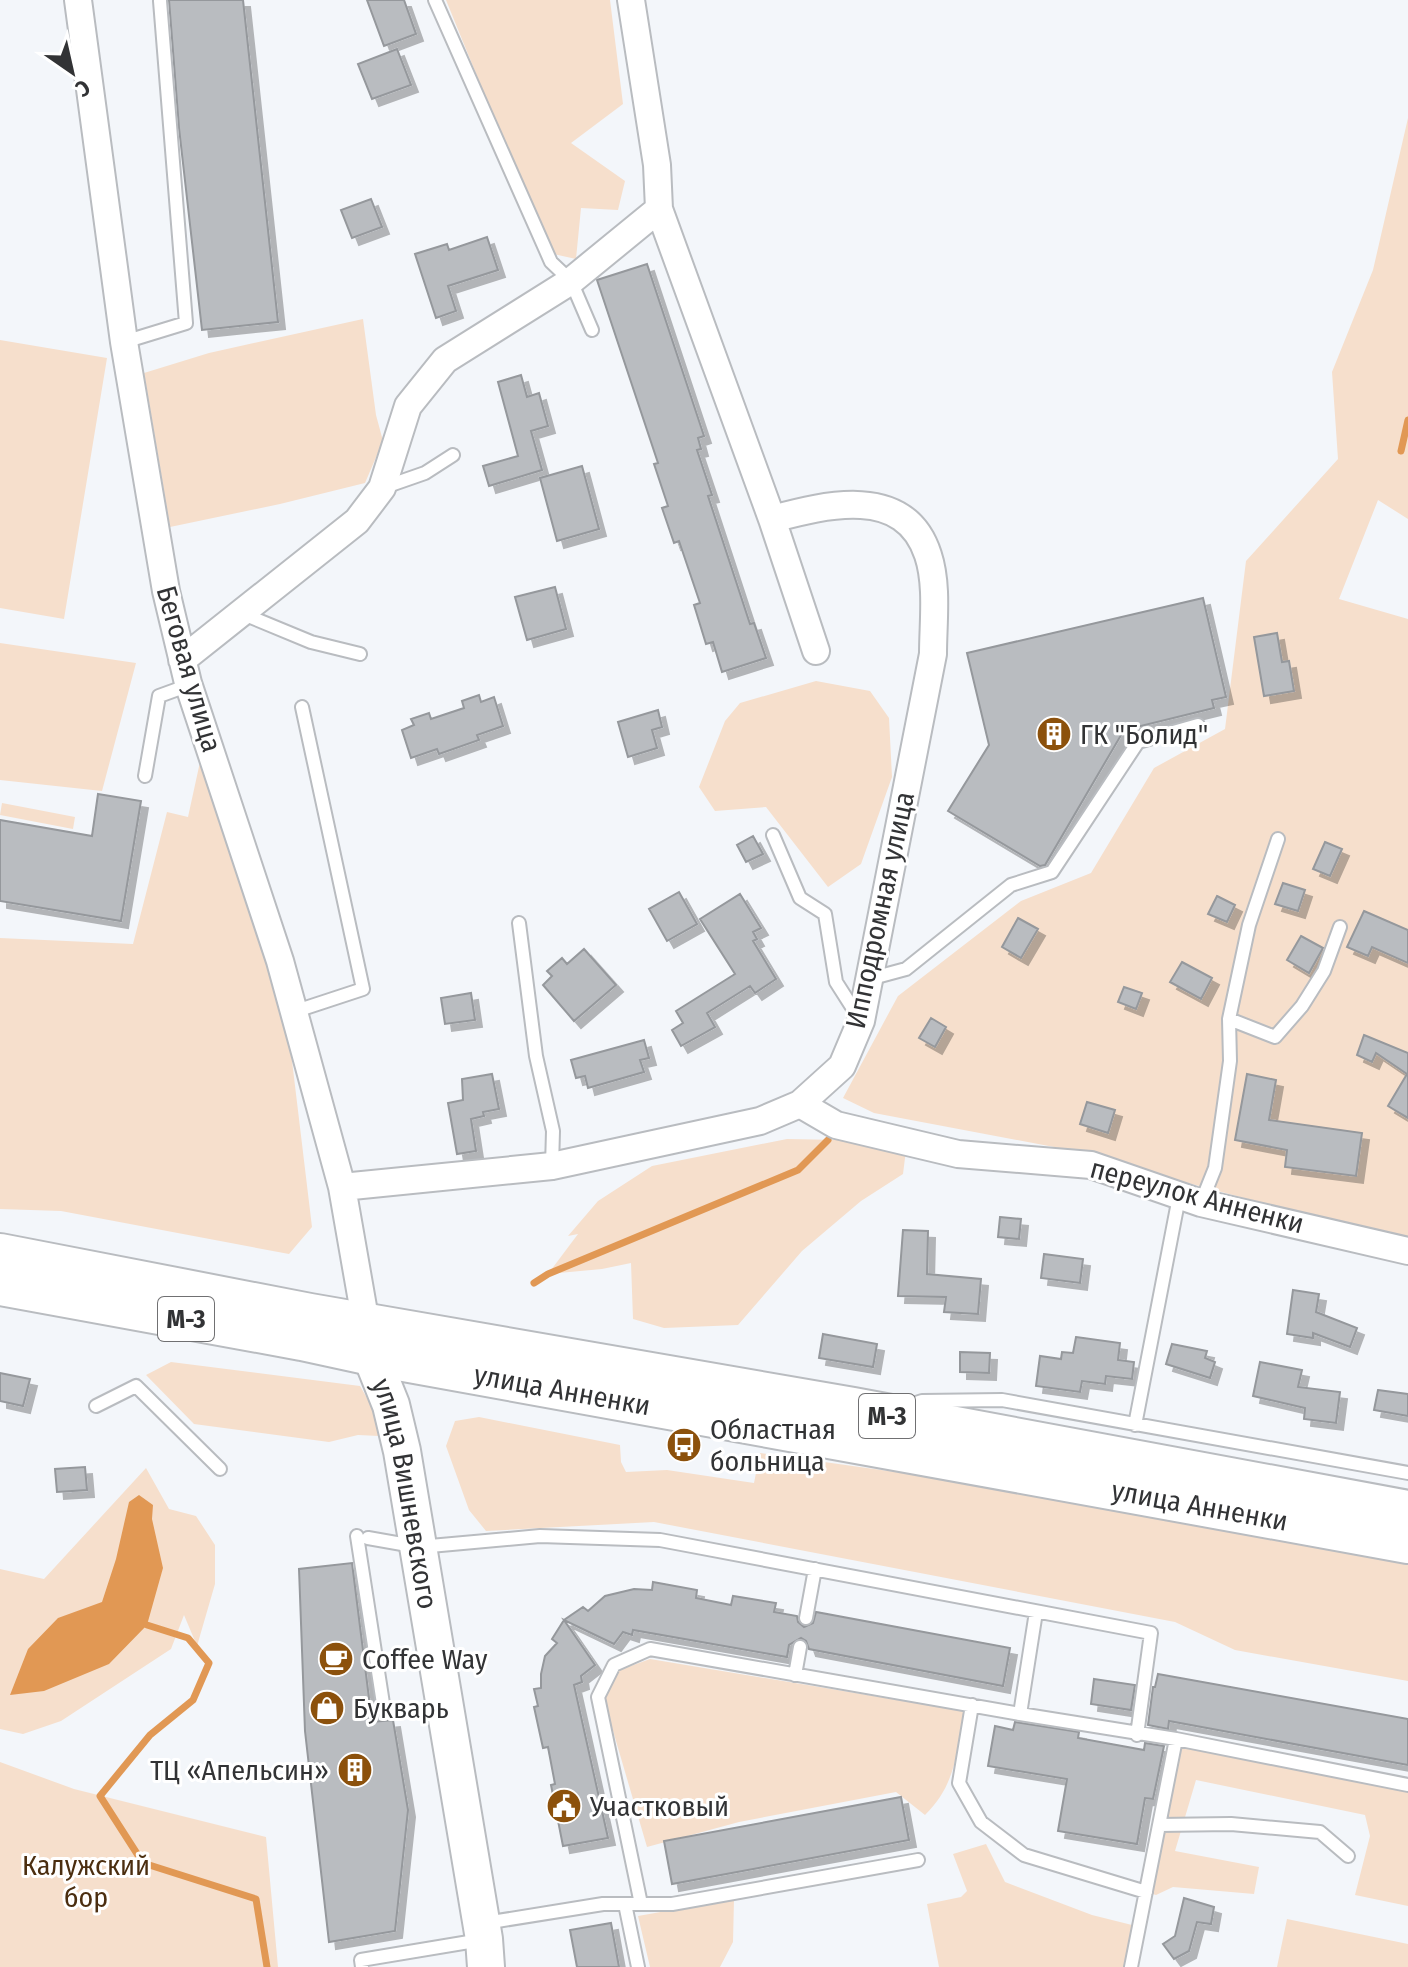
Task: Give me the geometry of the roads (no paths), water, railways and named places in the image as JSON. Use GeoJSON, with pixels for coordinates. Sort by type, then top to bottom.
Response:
{"type":"FeatureCollection","features":[{"type":"Feature","properties":{"kind":"main road","name":"улица Анненки"},"geometry":{"type":"LineString","coordinates":[[0,1254],[369,1340],[1408,1543]]}},
{"type":"Feature","properties":{"kind":"main road","name":"улица Анненки"},"geometry":{"type":"LineString","coordinates":[[0,1285],[302,1340],[369,1340],[878,1415],[1408,1511]]}},
{"type":"Feature","properties":{"kind":"street","name":"Беговая улица"},"geometry":{"type":"LineString","coordinates":[[78,0],[124,342],[166,591],[185,671],[280,961],[342,1187],[369,1340]]}},
{"type":"Feature","properties":{"kind":"street"},"geometry":{"type":"LineString","coordinates":[[631,0],[657,165],[659,209],[772,519],[816,651]]}},
{"type":"Feature","properties":{"kind":"street"},"geometry":{"type":"LineString","coordinates":[[185,671],[241,613],[357,521],[382,488],[408,406],[445,360],[571,281],[659,209]]}},
{"type":"Feature","properties":{"kind":"street","name":"Ипподромная улица"},"geometry":{"type":"LineString","coordinates":[[342,1187],[552,1166],[760,1121],[800,1104],[842,1066],[861,1021],[933,654],[934,597],[928,554],[913,528],[893,511],[847,503],[772,519]]}},
{"type":"Feature","properties":{"kind":"street","name":"переулок Анненки"},"geometry":{"type":"LineString","coordinates":[[800,1104],[836,1125],[958,1154],[1091,1165],[1190,1200],[1408,1251]]}},
{"type":"Feature","properties":{"kind":"street","name":"улица Вишневского"},"geometry":{"type":"LineString","coordinates":[[369,1340],[391,1405],[419,1547],[484,1943]]}},
{"type":"Feature","properties":{"kind":"lane"},"geometry":{"type":"LineString","coordinates":[[435,0],[551,262],[571,281],[592,330]]}},
{"type":"Feature","properties":{"kind":"lane"},"geometry":{"type":"LineString","coordinates":[[124,342],[186,323],[160,1]]}},
{"type":"Feature","properties":{"kind":"lane"},"geometry":{"type":"LineString","coordinates":[[382,488],[425,473],[453,455]]}},
{"type":"Feature","properties":{"kind":"lane"},"geometry":{"type":"LineString","coordinates":[[241,613],[311,642],[360,654]]}},
{"type":"Feature","properties":{"kind":"lane"},"geometry":{"type":"LineString","coordinates":[[145,776],[159,696],[181,688],[185,671]]}},
{"type":"Feature","properties":{"kind":"lane"},"geometry":{"type":"LineString","coordinates":[[293,1012],[363,989],[302,707]]}},
{"type":"Feature","properties":{"kind":"lane"},"geometry":{"type":"LineString","coordinates":[[869,979],[906,969],[1011,885],[1052,872],[1138,742],[1198,725]]}},
{"type":"Feature","properties":{"kind":"lane"},"geometry":{"type":"LineString","coordinates":[[773,835],[800,898],[825,914],[836,982],[861,1021]]}},
{"type":"Feature","properties":{"kind":"lane"},"geometry":{"type":"LineString","coordinates":[[1135,1425],[1190,1200],[1215,1168],[1230,1061],[1229,1019],[1249,925],[1278,839]]}},
{"type":"Feature","properties":{"kind":"lane"},"geometry":{"type":"LineString","coordinates":[[519,923],[536,1056],[553,1131],[552,1166]]}},
{"type":"Feature","properties":{"kind":"lane"},"geometry":{"type":"LineString","coordinates":[[1229,1019],[1275,1037],[1302,1006],[1324,971],[1340,927]]}},
{"type":"Feature","properties":{"kind":"lane"},"geometry":{"type":"LineString","coordinates":[[96,1406],[136,1386],[220,1469]]}},
{"type":"Feature","properties":{"kind":"lane"},"geometry":{"type":"LineString","coordinates":[[878,1415],[922,1401],[1002,1400],[1408,1473]]}},
{"type":"Feature","properties":{"kind":"lane"},"geometry":{"type":"LineString","coordinates":[[384,1710],[363,1537],[419,1547],[540,1536],[660,1540],[1151,1633],[1137,1735]]}},
{"type":"Feature","properties":{"kind":"lane"},"geometry":{"type":"LineString","coordinates":[[806,1618],[815,1569]]}},
{"type":"Feature","properties":{"kind":"lane"},"geometry":{"type":"LineString","coordinates":[[1020,1714],[1036,1612]]}},
{"type":"Feature","properties":{"kind":"lane"},"geometry":{"type":"LineString","coordinates":[[795,1675],[800,1647]]}},
{"type":"Feature","properties":{"kind":"lane"},"geometry":{"type":"LineString","coordinates":[[641,1904],[598,1697],[614,1665],[650,1649],[1137,1735],[1176,1739],[1408,1785]]}},
{"type":"Feature","properties":{"kind":"lane"},"geometry":{"type":"LineString","coordinates":[[972,1705],[959,1783],[981,1822],[1024,1855],[1146,1892]]}},
{"type":"Feature","properties":{"kind":"lane"},"geometry":{"type":"LineString","coordinates":[[1131,1967],[1176,1739]]}},
{"type":"Feature","properties":{"kind":"lane"},"geometry":{"type":"LineString","coordinates":[[1159,1825],[1231,1824],[1320,1832],[1348,1856]]}},
{"type":"Feature","properties":{"kind":"lane"},"geometry":{"type":"LineString","coordinates":[[362,1967],[361,1960],[484,1943],[603,1904],[672,1904],[918,1860]]}},
{"type":"Feature","properties":{"kind":"lane"},"geometry":{"type":"LineString","coordinates":[[625,1904],[638,1967]]}},
{"type":"Feature","properties":{"kind":"waterway"},"geometry":{"type":"LineString","coordinates":[[1401,451],[1408,420]]}},
{"type":"Feature","properties":{"kind":"waterway"},"geometry":{"type":"LineString","coordinates":[[534,1283],[548,1274],[798,1170],[828,1140]]}},
{"type":"Feature","properties":{"kind":"waterway"},"geometry":{"type":"LineString","coordinates":[[147,1625],[188,1638],[209,1663],[193,1700],[150,1735],[100,1796],[143,1863],[256,1899],[267,1967]]}},
{"type":"Feature","properties":{"kind":"place","name":"ГК \"Болид\""},"geometry":{"type":"Point","coordinates":[1054,734]}},
{"type":"Feature","properties":{"kind":"place","name":"Областная больница"},"geometry":{"type":"Point","coordinates":[684,1445]}},
{"type":"Feature","properties":{"kind":"place","name":"Coffee Way"},"geometry":{"type":"Point","coordinates":[336,1659]}},
{"type":"Feature","properties":{"kind":"place","name":"Букварь"},"geometry":{"type":"Point","coordinates":[327,1708]}},
{"type":"Feature","properties":{"kind":"place","name":"ТЦ «Апельсин»"},"geometry":{"type":"Point","coordinates":[355,1770]}},
{"type":"Feature","properties":{"kind":"place","name":"Участковый"},"geometry":{"type":"Point","coordinates":[564,1806]}},
{"type":"Feature","properties":{"kind":"park label","name":"Калужский бор"},"geometry":{"type":"Point","coordinates":[86,1881]}}]}
